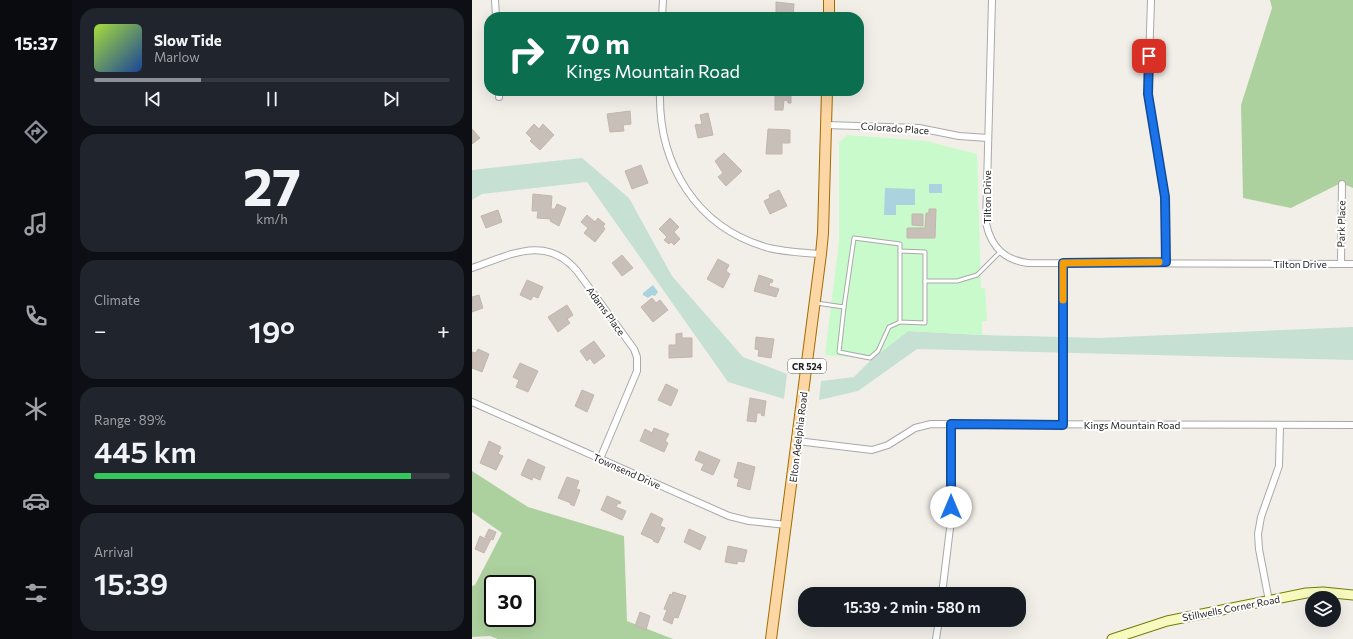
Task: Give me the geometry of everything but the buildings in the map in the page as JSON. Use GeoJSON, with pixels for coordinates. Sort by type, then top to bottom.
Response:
{"type":"FeatureCollection","features":[{"type":"Feature","properties":{"kind":"main road"},"geometry":{"type":"LineString","coordinates":[[829,0],[829,12]]}},
{"type":"Feature","properties":{"kind":"main road","name":"Elton Adelphia Road"},"geometry":{"type":"LineString","coordinates":[[771,639],[821,254],[827,96]]}},
{"type":"Feature","properties":{"kind":"street"},"geometry":{"type":"LineString","coordinates":[[495,0],[496,12]]}},
{"type":"Feature","properties":{"kind":"street"},"geometry":{"type":"LineString","coordinates":[[662,12],[663,0]]}},
{"type":"Feature","properties":{"kind":"street","name":"Tilton Drive"},"geometry":{"type":"LineString","coordinates":[[992,0],[986,223],[991,240],[1000,251],[1022,262],[1353,264]]}},
{"type":"Feature","properties":{"kind":"street"},"geometry":{"type":"LineString","coordinates":[[1151,0],[1148,94],[1165,197],[1166,262]]}},
{"type":"Feature","properties":{"kind":"street"},"geometry":{"type":"LineString","coordinates":[[660,96],[661,121],[670,156],[684,186],[694,200],[708,215],[727,229],[760,245],[782,251],[821,254]]}},
{"type":"Feature","properties":{"kind":"street","name":"Colorado Place"},"geometry":{"type":"LineString","coordinates":[[826,125],[919,128],[959,136],[988,138]]}},
{"type":"Feature","properties":{"kind":"street","name":"Park Place"},"geometry":{"type":"LineString","coordinates":[[1341,264],[1342,184]]}},
{"type":"Feature","properties":{"kind":"street","name":"Adams Place"},"geometry":{"type":"LineString","coordinates":[[472,268],[526,250],[548,251],[559,255],[577,271],[634,349],[637,358],[637,371],[600,459]]}},
{"type":"Feature","properties":{"kind":"street"},"geometry":{"type":"LineString","coordinates":[[1063,263],[1063,425]]}},
{"type":"Feature","properties":{"kind":"street","name":"Townsend Drive"},"geometry":{"type":"LineString","coordinates":[[472,402],[729,516],[749,521],[787,525]]}},
{"type":"Feature","properties":{"kind":"street","name":"Kings Mountain Road"},"geometry":{"type":"LineString","coordinates":[[797,441],[872,450],[891,443],[916,428],[931,424],[1353,425]]}},
{"type":"Feature","properties":{"kind":"street"},"geometry":{"type":"LineString","coordinates":[[943,587],[951,520],[951,424]]}},
{"type":"Feature","properties":{"kind":"street"},"geometry":{"type":"LineString","coordinates":[[1270,601],[1259,549],[1258,534],[1261,517],[1279,466],[1280,425]]}},
{"type":"Feature","properties":{"kind":"street","name":"Stillwells Corner Road"},"geometry":{"type":"LineString","coordinates":[[1112,639],[1127,637],[1167,621],[1306,593],[1323,592],[1353,595]]}},
{"type":"Feature","properties":{"kind":"street"},"geometry":{"type":"LineString","coordinates":[[936,639],[937,627]]}},
{"type":"Feature","properties":{"kind":"lane"},"geometry":{"type":"LineString","coordinates":[[900,251],[925,252],[925,322],[900,322],[889,327],[878,352],[870,358],[839,352],[854,238],[900,244],[900,251],[900,322]]}},
{"type":"Feature","properties":{"kind":"lane"},"geometry":{"type":"LineString","coordinates":[[925,281],[957,282],[977,275],[1000,251]]}},
{"type":"Feature","properties":{"kind":"lane"},"geometry":{"type":"LineString","coordinates":[[814,303],[844,307]]}},
{"type":"Feature","properties":{"kind":"green space"},"geometry":{"type":"Polygon","coordinates":[[[1270,0],[1353,0],[1353,188],[1341,183],[1291,208],[1243,198],[1241,105],[1272,8],[1270,0]]]}},
{"type":"Feature","properties":{"kind":"green space"},"geometry":{"type":"Polygon","coordinates":[[[847,135],[926,141],[977,154],[981,288],[985,288],[987,321],[982,321],[982,335],[908,331],[872,359],[825,355],[839,241],[839,143],[847,135]]]}},
{"type":"Feature","properties":{"kind":"green space"},"geometry":{"type":"Polygon","coordinates":[[[582,158],[629,198],[672,276],[743,357],[787,374],[784,399],[728,382],[587,182],[482,194],[472,200],[472,170],[582,158]]]}},
{"type":"Feature","properties":{"kind":"green space"},"geometry":{"type":"Polygon","coordinates":[[[1353,327],[1353,360],[917,349],[858,391],[819,400],[821,381],[854,377],[872,359],[908,331],[982,335],[1099,338],[1353,327]]]}},
{"type":"Feature","properties":{"kind":"green space"},"geometry":{"type":"Polygon","coordinates":[[[472,471],[528,507],[624,536],[627,621],[673,639],[498,639],[490,636],[472,637],[472,586],[475,585],[502,533],[472,512],[472,471]]]}},
{"type":"Feature","properties":{"kind":"water"},"geometry":{"type":"Polygon","coordinates":[[[929,184],[942,184],[942,193],[929,193],[929,184]]]}},
{"type":"Feature","properties":{"kind":"water"},"geometry":{"type":"Polygon","coordinates":[[[885,188],[915,189],[915,205],[896,205],[896,215],[884,215],[885,188]]]}},
{"type":"Feature","properties":{"kind":"water"},"geometry":{"type":"Polygon","coordinates":[[[653,285],[658,292],[655,296],[652,295],[648,298],[643,295],[643,293],[653,285]]]}},
{"type":"Feature","properties":{"kind":"slow traffic"},"geometry":{"type":"LineString","coordinates":[[1063,300],[1063,263],[1159,262]]}},
{"type":"Feature","properties":{"kind":"route"},"geometry":{"type":"LineString","coordinates":[[951,507],[951,424],[1063,425],[1063,263],[1166,262],[1165,197],[1148,94],[1149,56]]}}]}
